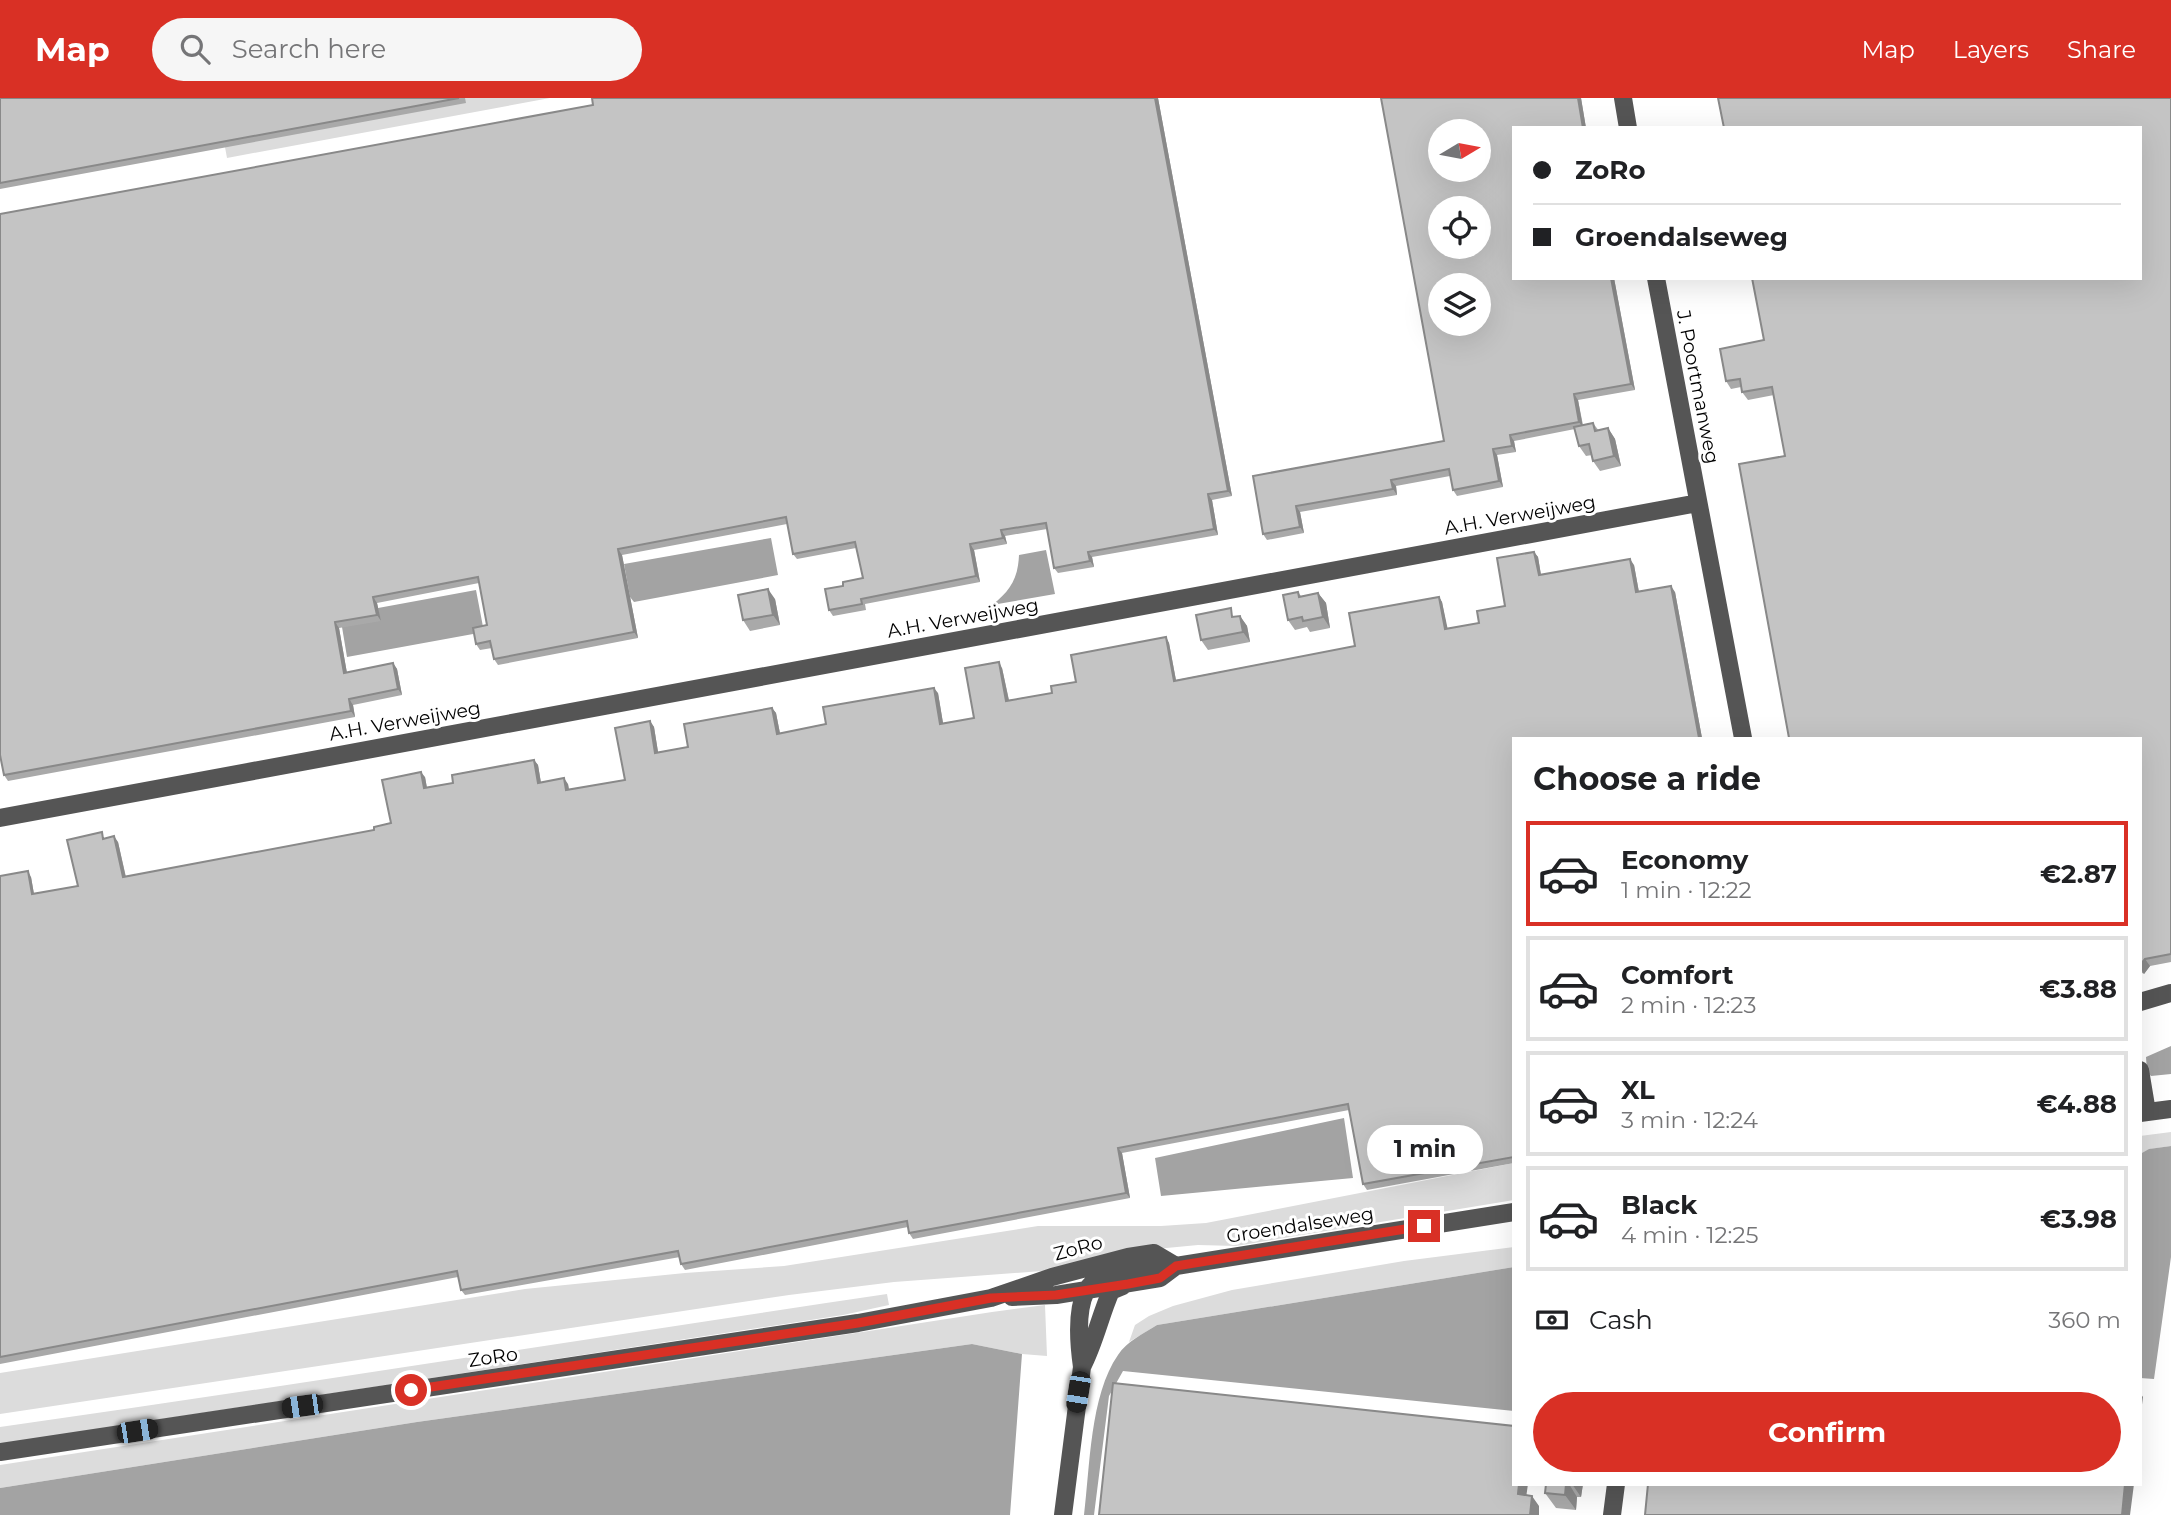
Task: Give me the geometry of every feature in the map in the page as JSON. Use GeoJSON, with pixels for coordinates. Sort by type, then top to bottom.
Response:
{"type":"FeatureCollection","features":[{"type":"Feature","properties":{"kind":"street"},"geometry":{"type":"LineString","coordinates":[[1623,98],[1628,126]]}},
{"type":"Feature","properties":{"kind":"street","name":"J. Poortmanweg"},"geometry":{"type":"LineString","coordinates":[[1656,280],[1698,503]]}},
{"type":"Feature","properties":{"kind":"street"},"geometry":{"type":"LineString","coordinates":[[1698,503],[1743,737]]}},
{"type":"Feature","properties":{"kind":"street","name":"A.H. Verweijweg"},"geometry":{"type":"LineString","coordinates":[[0,818],[1698,503]]}},
{"type":"Feature","properties":{"kind":"street"},"geometry":{"type":"LineString","coordinates":[[2142,1001],[2171,993]]}},
{"type":"Feature","properties":{"kind":"street"},"geometry":{"type":"LineString","coordinates":[[2142,1091],[2144,1112],[2171,1109]]}},
{"type":"Feature","properties":{"kind":"street","name":"Groendalseweg"},"geometry":{"type":"LineString","coordinates":[[1086,1290],[1105,1275],[1512,1212]]}},
{"type":"Feature","properties":{"kind":"street","name":"ZoRo"},"geometry":{"type":"LineString","coordinates":[[991,1298],[1052,1277],[1128,1256],[1154,1253],[1176,1266]]}},
{"type":"Feature","properties":{"kind":"street","name":"Groendalseweg"},"geometry":{"type":"LineString","coordinates":[[1086,1290],[1160,1278],[1176,1266]]}},
{"type":"Feature","properties":{"kind":"street"},"geometry":{"type":"LineString","coordinates":[[1082,1367],[1092,1348],[1101,1314],[1111,1291],[1128,1284]]}},
{"type":"Feature","properties":{"kind":"street"},"geometry":{"type":"LineString","coordinates":[[1063,1515],[1082,1367],[1080,1317],[1086,1290]]}},
{"type":"Feature","properties":{"kind":"street","name":"ZoRo"},"geometry":{"type":"LineString","coordinates":[[0,1452],[701,1348],[991,1298],[1056,1295],[1086,1290]]}},
{"type":"Feature","properties":{"kind":"street"},"geometry":{"type":"LineString","coordinates":[[1612,1515],[1616,1486]]}},
{"type":"Feature","properties":{"kind":"shaded area"},"geometry":{"type":"Polygon","coordinates":[[[216,98],[550,98],[227,158],[216,98]]]}},
{"type":"Feature","properties":{"kind":"shaded area"},"geometry":{"type":"Polygon","coordinates":[[[771,538],[778,575],[634,602],[630,597],[624,564],[771,538]]]}},
{"type":"Feature","properties":{"kind":"shaded area"},"geometry":{"type":"Polygon","coordinates":[[[1046,550],[1055,594],[992,605],[1012,584],[1019,555],[1046,550]]]}},
{"type":"Feature","properties":{"kind":"shaded area"},"geometry":{"type":"Polygon","coordinates":[[[476,590],[484,632],[347,657],[340,615],[476,590]]]}},
{"type":"Feature","properties":{"kind":"shaded area"},"geometry":{"type":"Polygon","coordinates":[[[2171,1046],[2171,1074],[2151,1076],[2147,1072],[2146,1057],[2171,1046]]]}},
{"type":"Feature","properties":{"kind":"shaded area"},"geometry":{"type":"Polygon","coordinates":[[[1344,1118],[1353,1178],[1161,1196],[1155,1158],[1344,1118]]]}},
{"type":"Feature","properties":{"kind":"shaded area"},"geometry":{"type":"Polygon","coordinates":[[[2171,1132],[2171,1146],[2142,1153],[2142,1136],[2171,1132]]]}},
{"type":"Feature","properties":{"kind":"shaded area"},"geometry":{"type":"Polygon","coordinates":[[[2171,1146],[2171,1257],[2154,1379],[2142,1378],[2142,1153],[2149,1149],[2171,1146]]]}},
{"type":"Feature","properties":{"kind":"shaded area"},"geometry":{"type":"Polygon","coordinates":[[[1512,1163],[1512,1200],[1236,1246],[1198,1245],[1135,1251],[1055,1270],[894,1282],[789,1295],[0,1414],[0,1373],[525,1289],[784,1266],[1038,1226],[1161,1226],[1206,1223],[1512,1163]]]}},
{"type":"Feature","properties":{"kind":"shaded area"},"geometry":{"type":"Polygon","coordinates":[[[1512,1247],[1512,1267],[1157,1325],[1129,1342],[1135,1325],[1173,1306],[1232,1290],[1404,1261],[1512,1247]]]}},
{"type":"Feature","properties":{"kind":"shaded area"},"geometry":{"type":"Polygon","coordinates":[[[1512,1267],[1512,1411],[1123,1371],[1109,1396],[1094,1515],[1084,1515],[1093,1432],[1109,1371],[1126,1346],[1157,1325],[1512,1267]]]}},
{"type":"Feature","properties":{"kind":"shaded area"},"geometry":{"type":"Polygon","coordinates":[[[887,1294],[889,1305],[843,1315],[0,1444],[0,1427],[887,1294]]]}},
{"type":"Feature","properties":{"kind":"shaded area"},"geometry":{"type":"Polygon","coordinates":[[[1045,1305],[1047,1356],[972,1344],[417,1422],[0,1488],[0,1465],[1045,1305]]]}},
{"type":"Feature","properties":{"kind":"shaded area"},"geometry":{"type":"Polygon","coordinates":[[[972,1344],[1022,1354],[1010,1515],[0,1515],[0,1488],[417,1422],[972,1344]]]}},
{"type":"Feature","properties":{"kind":"building"},"geometry":{"type":"Polygon","coordinates":[[[0,98],[459,98],[0,183],[0,98]]]}},
{"type":"Feature","properties":{"kind":"building"},"geometry":{"type":"Polygon","coordinates":[[[592,98],[1155,98],[1228,491],[1208,494],[1214,529],[1088,552],[1090,561],[1054,568],[1046,523],[1001,530],[1003,538],[970,544],[976,576],[861,599],[862,604],[829,610],[825,589],[843,586],[843,582],[863,578],[855,542],[793,554],[786,517],[618,549],[634,632],[494,659],[490,641],[476,644],[473,628],[487,625],[478,577],[373,597],[377,615],[335,622],[344,673],[393,663],[398,689],[349,699],[351,711],[4,775],[0,755],[0,214],[593,105],[592,98]]]}},
{"type":"Feature","properties":{"kind":"building"},"geometry":{"type":"Polygon","coordinates":[[[1381,98],[1578,98],[1583,126],[1512,126],[1512,280],[1611,280],[1631,384],[1574,394],[1579,422],[1510,435],[1512,446],[1493,449],[1499,481],[1453,490],[1449,469],[1391,480],[1393,489],[1296,506],[1300,527],[1263,534],[1253,476],[1444,441],[1381,98]]]}},
{"type":"Feature","properties":{"kind":"building"},"geometry":{"type":"Polygon","coordinates":[[[1718,98],[2171,98],[2171,954],[2145,959],[2142,963],[2142,737],[1789,737],[1739,464],[1785,456],[1772,387],[1742,392],[1740,379],[1726,381],[1720,349],[1764,340],[1752,280],[2142,280],[2142,126],[1724,126],[1718,98]]]}},
{"type":"Feature","properties":{"kind":"building"},"geometry":{"type":"Polygon","coordinates":[[[1593,423],[1595,431],[1608,428],[1614,456],[1593,461],[1589,444],[1579,446],[1574,427],[1593,423]]]}},
{"type":"Feature","properties":{"kind":"building"},"geometry":{"type":"Polygon","coordinates":[[[1534,552],[1539,575],[1630,559],[1636,592],[1671,586],[1699,737],[1512,737],[1512,1157],[1363,1184],[1348,1104],[1118,1148],[1126,1193],[909,1233],[907,1221],[681,1264],[678,1251],[461,1290],[457,1271],[0,1357],[0,876],[28,871],[32,894],[78,886],[67,840],[102,832],[103,839],[114,836],[123,877],[374,830],[374,827],[391,823],[382,780],[421,772],[424,788],[453,783],[452,775],[534,760],[538,783],[564,778],[566,790],[625,780],[615,728],[650,721],[655,753],[688,747],[684,724],[772,708],[777,734],[826,724],[823,707],[934,688],[940,724],[974,718],[965,668],[999,662],[1006,701],[1052,693],[1051,686],[1076,682],[1071,655],[1166,637],[1174,681],[1355,646],[1349,613],[1439,597],[1445,629],[1479,623],[1477,611],[1505,606],[1497,558],[1534,552]]]}},
{"type":"Feature","properties":{"kind":"building"},"geometry":{"type":"Polygon","coordinates":[[[768,589],[773,615],[743,620],[738,595],[768,589]]]}},
{"type":"Feature","properties":{"kind":"building"},"geometry":{"type":"Polygon","coordinates":[[[1298,592],[1299,597],[1318,593],[1323,617],[1303,621],[1302,617],[1288,620],[1283,595],[1298,592]]]}},
{"type":"Feature","properties":{"kind":"building"},"geometry":{"type":"Polygon","coordinates":[[[1231,608],[1232,617],[1240,616],[1243,632],[1201,640],[1196,615],[1231,608]]]}},
{"type":"Feature","properties":{"kind":"building"},"geometry":{"type":"Polygon","coordinates":[[[1113,1383],[1512,1426],[1512,1486],[1519,1486],[1518,1494],[1532,1496],[1530,1515],[1099,1515],[1113,1383]]]}},
{"type":"Feature","properties":{"kind":"building"},"geometry":{"type":"Polygon","coordinates":[[[1546,1486],[1566,1486],[1565,1495],[1545,1493],[1546,1486]]]}},
{"type":"Feature","properties":{"kind":"building"},"geometry":{"type":"Polygon","coordinates":[[[1648,1486],[2125,1486],[2122,1515],[1645,1515],[1648,1486]]]}},
{"type":"Feature","properties":{"kind":"route"},"geometry":{"type":"LineString","coordinates":[[411,1390],[701,1348],[991,1298],[1056,1295],[1128,1284],[1160,1278],[1176,1266],[1424,1226]]}}]}
